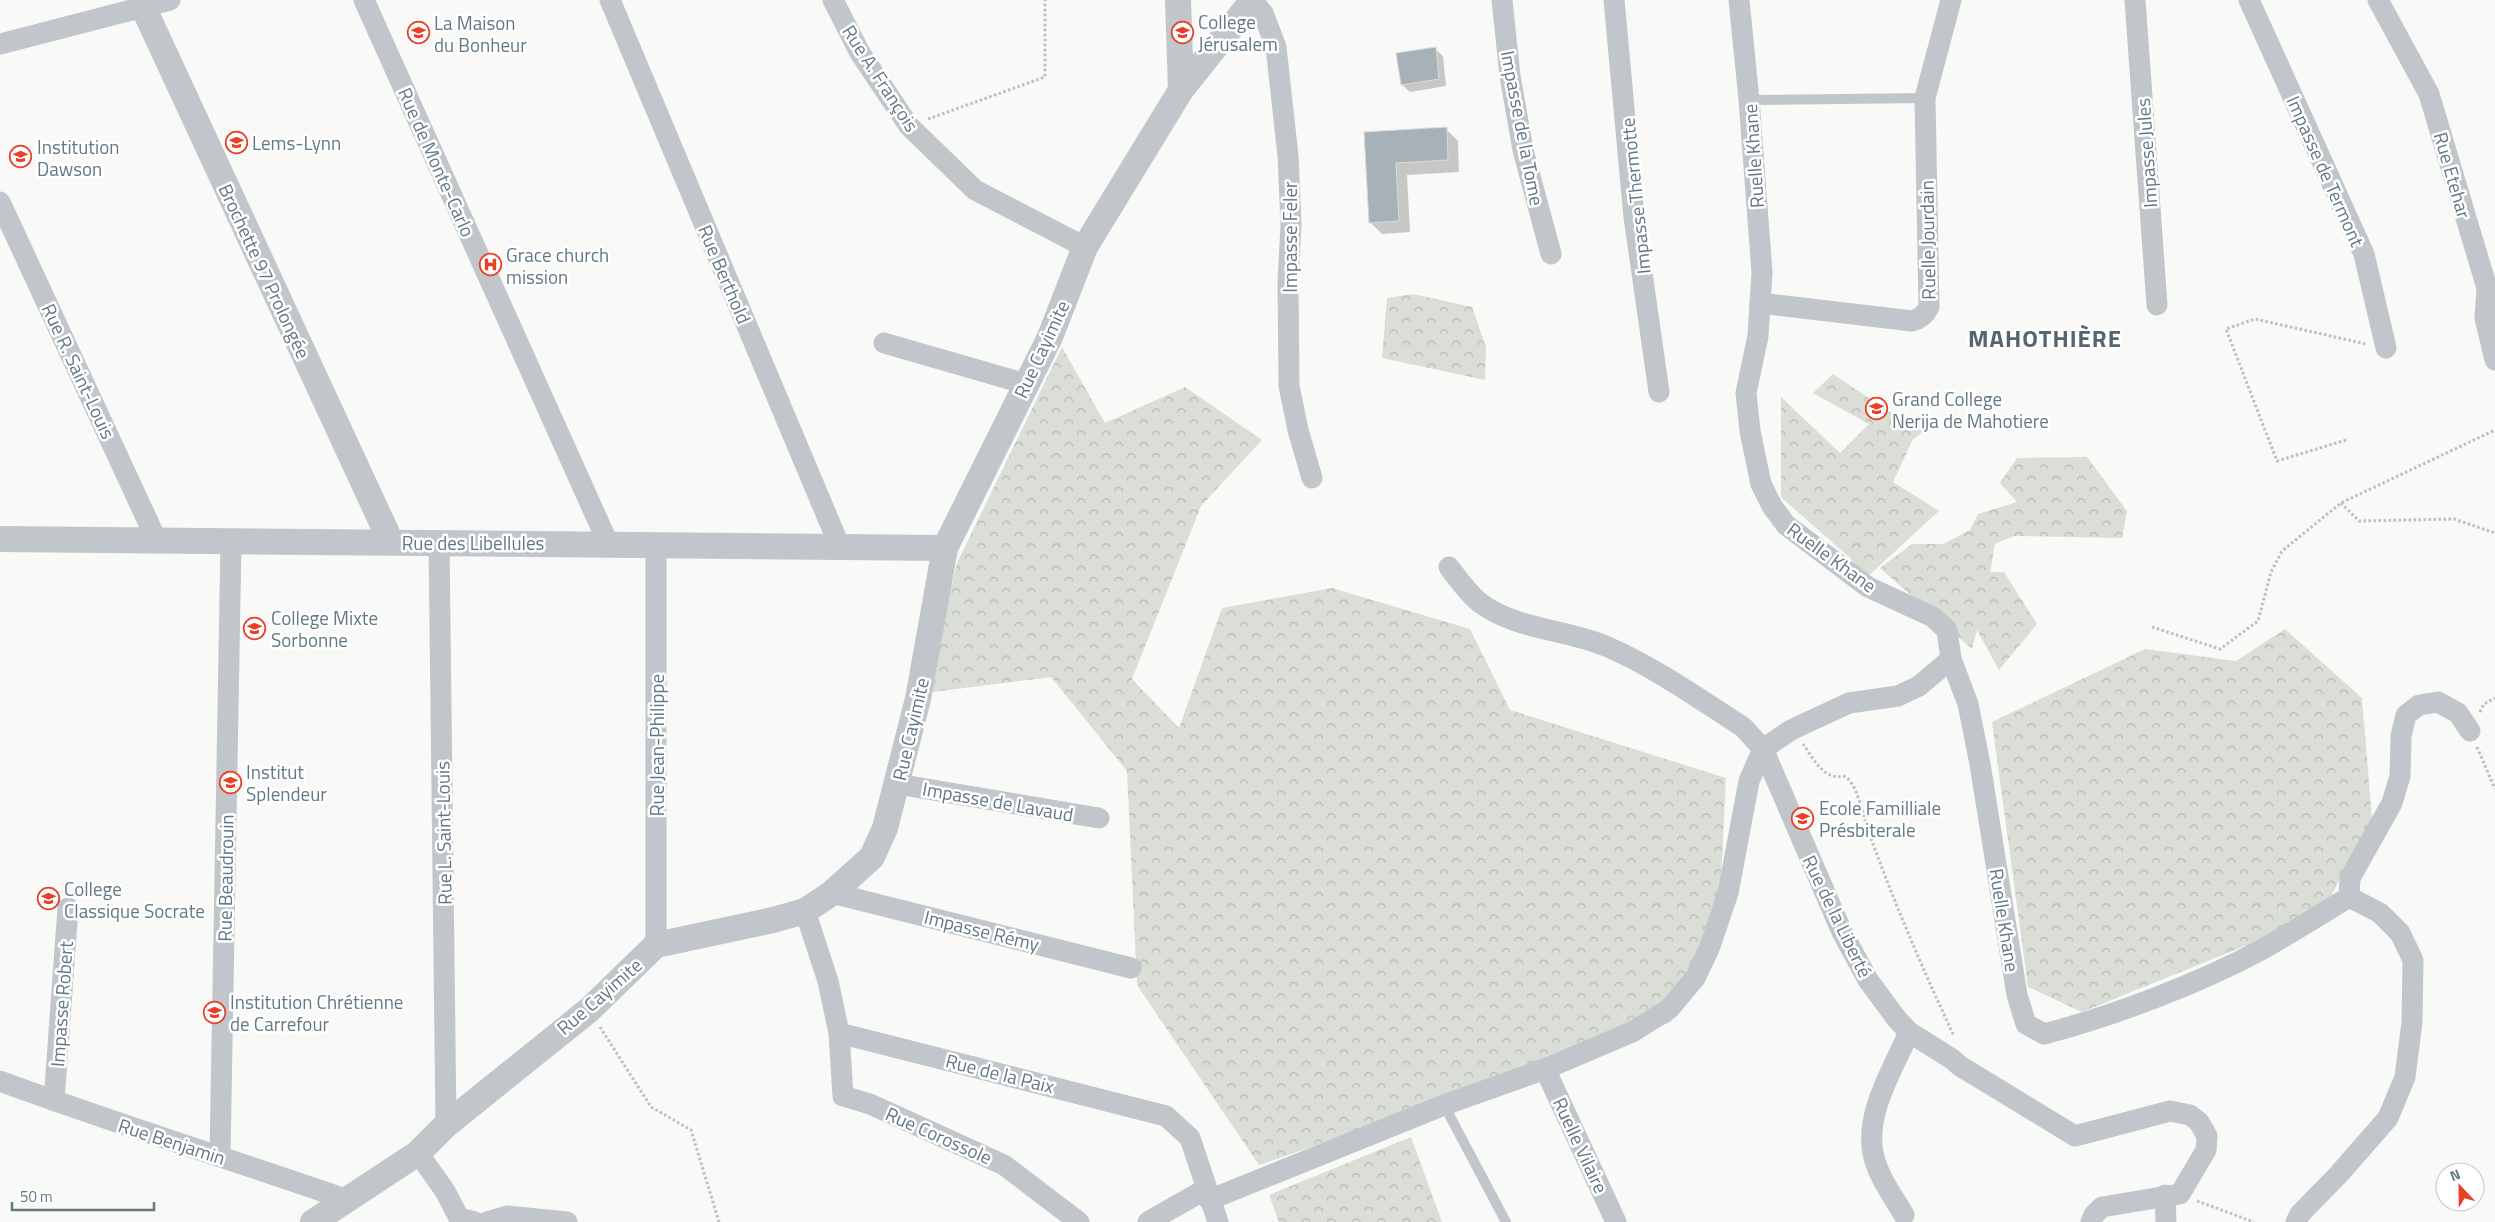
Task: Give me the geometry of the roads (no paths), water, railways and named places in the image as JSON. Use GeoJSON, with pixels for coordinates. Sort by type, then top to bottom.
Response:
{"type":"FeatureCollection","features":[{"type":"Feature","properties":{"kind":"street"},"geometry":{"type":"LineString","coordinates":[[0,44],[141,4],[170,0]]}},
{"type":"Feature","properties":{"kind":"street","name":"Rue de Monte-Carlo"},"geometry":{"type":"LineString","coordinates":[[364,0],[608,543]]}},
{"type":"Feature","properties":{"kind":"street","name":"Rue Berthold"},"geometry":{"type":"LineString","coordinates":[[610,0],[840,547]]}},
{"type":"Feature","properties":{"kind":"street","name":"Rue A. François"},"geometry":{"type":"LineString","coordinates":[[832,0],[860,53],[909,126],[975,190],[1085,247]]}},
{"type":"Feature","properties":{"kind":"street"},"geometry":{"type":"LineString","coordinates":[[1178,0],[1181,90]]}},
{"type":"Feature","properties":{"kind":"street","name":"Rue Cayimite"},"geometry":{"type":"LineString","coordinates":[[313,1222],[345,1199],[418,1153],[446,1125],[589,1010],[656,945],[774,920],[806,911],[832,893],[872,857],[885,828],[918,699],[945,548],[1050,337],[1085,247],[1181,90],[1253,0]]}},
{"type":"Feature","properties":{"kind":"street","name":"Impasse Feler"},"geometry":{"type":"LineString","coordinates":[[1253,0],[1263,13],[1276,47],[1288,156],[1291,225],[1288,281],[1289,386],[1298,430],[1312,478]]}},
{"type":"Feature","properties":{"kind":"street","name":"Impasse de la Tome"},"geometry":{"type":"LineString","coordinates":[[1502,0],[1510,76],[1523,150],[1551,254]]}},
{"type":"Feature","properties":{"kind":"street","name":"Impasse Thermotte"},"geometry":{"type":"LineString","coordinates":[[1614,0],[1634,217],[1659,392]]}},
{"type":"Feature","properties":{"kind":"street","name":"Ruelle Khane"},"geometry":{"type":"LineString","coordinates":[[1739,0],[1749,100],[1762,272],[1758,336],[1746,393],[1750,430],[1761,484],[1772,506],[1786,525],[1868,587],[1933,617],[1947,630],[1951,660],[1968,704],[1975,738],[2021,1012],[2026,1024],[2044,1034],[2072,1026],[2185,985],[2260,950],[2349,897]]}},
{"type":"Feature","properties":{"kind":"street","name":"Ruelle Jourdain"},"geometry":{"type":"LineString","coordinates":[[1760,303],[1912,321],[1917,320],[1926,312],[1929,307],[1925,98],[1951,0]]}},
{"type":"Feature","properties":{"kind":"street","name":"Impasse Jules"},"geometry":{"type":"LineString","coordinates":[[2134,0],[2157,306]]}},
{"type":"Feature","properties":{"kind":"street","name":"Impasse de Termont"},"geometry":{"type":"LineString","coordinates":[[2249,0],[2364,254],[2386,348]]}},
{"type":"Feature","properties":{"kind":"street","name":"Rue Etehar"},"geometry":{"type":"LineString","coordinates":[[2378,0],[2429,94],[2487,288],[2485,318],[2494,356]]}},
{"type":"Feature","properties":{"kind":"street","name":"Brochette 97 Prolongée"},"geometry":{"type":"LineString","coordinates":[[141,4],[391,542]]}},
{"type":"Feature","properties":{"kind":"street","name":"Rue R. Saint-Louis"},"geometry":{"type":"LineString","coordinates":[[0,202],[157,541]]}},
{"type":"Feature","properties":{"kind":"street"},"geometry":{"type":"LineString","coordinates":[[884,343],[1026,384]]}},
{"type":"Feature","properties":{"kind":"street","name":"Rue des Libellules"},"geometry":{"type":"LineString","coordinates":[[0,539],[608,543],[945,548]]}},
{"type":"Feature","properties":{"kind":"street","name":"Rue Beaudrouin"},"geometry":{"type":"LineString","coordinates":[[220,1156],[231,541]]}},
{"type":"Feature","properties":{"kind":"street","name":"Rue L. Saint-Louis"},"geometry":{"type":"LineString","coordinates":[[439,542],[446,1125]]}},
{"type":"Feature","properties":{"kind":"street","name":"Rue Jean-Philippe"},"geometry":{"type":"LineString","coordinates":[[656,545],[656,945]]}},
{"type":"Feature","properties":{"kind":"street","name":"Rue de la Liberté"},"geometry":{"type":"LineString","coordinates":[[1449,567],[1467,591],[1492,610],[1515,620],[1586,638],[1644,664],[1743,727],[1763,749],[1842,932],[1868,980],[1896,1018],[1909,1032],[2075,1136],[2170,1111],[2190,1115],[2199,1122],[2207,1136],[2206,1150],[2173,1195]]}},
{"type":"Feature","properties":{"kind":"street"},"geometry":{"type":"LineString","coordinates":[[1148,1222],[1207,1194],[1545,1069],[1632,1032],[1669,1009],[1695,978],[1709,949],[1728,892],[1749,781],[1763,749],[1791,730],[1849,703],[1898,696],[1919,686],[1951,660]]}},
{"type":"Feature","properties":{"kind":"street"},"geometry":{"type":"LineString","coordinates":[[2296,1222],[2300,1214],[2339,1174],[2388,1118],[2405,1077],[2412,1022],[2413,960],[2400,933],[2380,913],[2349,897],[2350,878],[2392,804],[2400,776],[2401,736],[2406,715],[2419,705],[2438,702],[2458,713],[2470,731]]}},
{"type":"Feature","properties":{"kind":"street","name":"Impasse de Lavaud"},"geometry":{"type":"LineString","coordinates":[[897,784],[1099,818]]}},
{"type":"Feature","properties":{"kind":"street","name":"Impasse Rémy"},"geometry":{"type":"LineString","coordinates":[[832,893],[1131,968]]}},
{"type":"Feature","properties":{"kind":"street","name":"Impasse Robert"},"geometry":{"type":"LineString","coordinates":[[54,1101],[68,908]]}},
{"type":"Feature","properties":{"kind":"street"},"geometry":{"type":"LineString","coordinates":[[806,911],[828,981],[839,1033]]}},
{"type":"Feature","properties":{"kind":"street"},"geometry":{"type":"LineString","coordinates":[[1904,1215],[1879,1172],[1873,1154],[1871,1135],[1880,1097],[1909,1032]]}},
{"type":"Feature","properties":{"kind":"street","name":"Rue de la Paix"},"geometry":{"type":"LineString","coordinates":[[839,1033],[1166,1116],[1190,1138],[1207,1194],[1218,1222]]}},
{"type":"Feature","properties":{"kind":"street","name":"Rue Corossole"},"geometry":{"type":"LineString","coordinates":[[839,1033],[843,1096],[870,1104],[1004,1165],[1079,1222]]}},
{"type":"Feature","properties":{"kind":"street","name":"Ruelle Vilaire"},"geometry":{"type":"LineString","coordinates":[[1545,1069],[1616,1222]]}},
{"type":"Feature","properties":{"kind":"street","name":"Rue Benjamin"},"geometry":{"type":"LineString","coordinates":[[0,1081],[119,1124],[345,1199]]}},
{"type":"Feature","properties":{"kind":"street"},"geometry":{"type":"LineString","coordinates":[[418,1153],[445,1191],[458,1218],[475,1222]]}},
{"type":"Feature","properties":{"kind":"street"},"geometry":{"type":"LineString","coordinates":[[2091,1222],[2094,1214],[2102,1207],[2173,1195],[2166,1222]]}},
{"type":"Feature","properties":{"kind":"street"},"geometry":{"type":"LineString","coordinates":[[487,1222],[507,1216],[567,1222]]}},
{"type":"Feature","properties":{"kind":"lane"},"geometry":{"type":"LineString","coordinates":[[1749,100],[1925,98]]}},
{"type":"Feature","properties":{"kind":"lane"},"geometry":{"type":"LineString","coordinates":[[1444,1105],[1506,1222]]}},
{"type":"Feature","properties":{"kind":"place","name":"College Jérusalem"},"geometry":{"type":"Point","coordinates":[1182,32]}},
{"type":"Feature","properties":{"kind":"place","name":"La Maison du Bonheur"},"geometry":{"type":"Point","coordinates":[418,33]}},
{"type":"Feature","properties":{"kind":"place","name":"Lems-Lynn"},"geometry":{"type":"Point","coordinates":[236,142]}},
{"type":"Feature","properties":{"kind":"place","name":"Institution Dawson"},"geometry":{"type":"Point","coordinates":[21,157]}},
{"type":"Feature","properties":{"kind":"place","name":"Grace church mission"},"geometry":{"type":"Point","coordinates":[490,265]}},
{"type":"Feature","properties":{"kind":"place","name":"Grand College Nerija de Mahotiere"},"geometry":{"type":"Point","coordinates":[1876,409]}},
{"type":"Feature","properties":{"kind":"place","name":"College Mixte Sorbonne"},"geometry":{"type":"Point","coordinates":[255,628]}},
{"type":"Feature","properties":{"kind":"place","name":"Institut Splendeur"},"geometry":{"type":"Point","coordinates":[230,782]}},
{"type":"Feature","properties":{"kind":"place","name":"Ecole Familliale Présbiterale"},"geometry":{"type":"Point","coordinates":[1803,818]}},
{"type":"Feature","properties":{"kind":"place","name":"College Classique Socrate"},"geometry":{"type":"Point","coordinates":[48,899]}},
{"type":"Feature","properties":{"kind":"place","name":"Institution Chrétienne de Carrefour"},"geometry":{"type":"Point","coordinates":[214,1012]}},
{"type":"Feature","properties":{"kind":"district","name":"MAHOTHIÈRE"},"geometry":{"type":"Point","coordinates":[2045,338]}}]}
